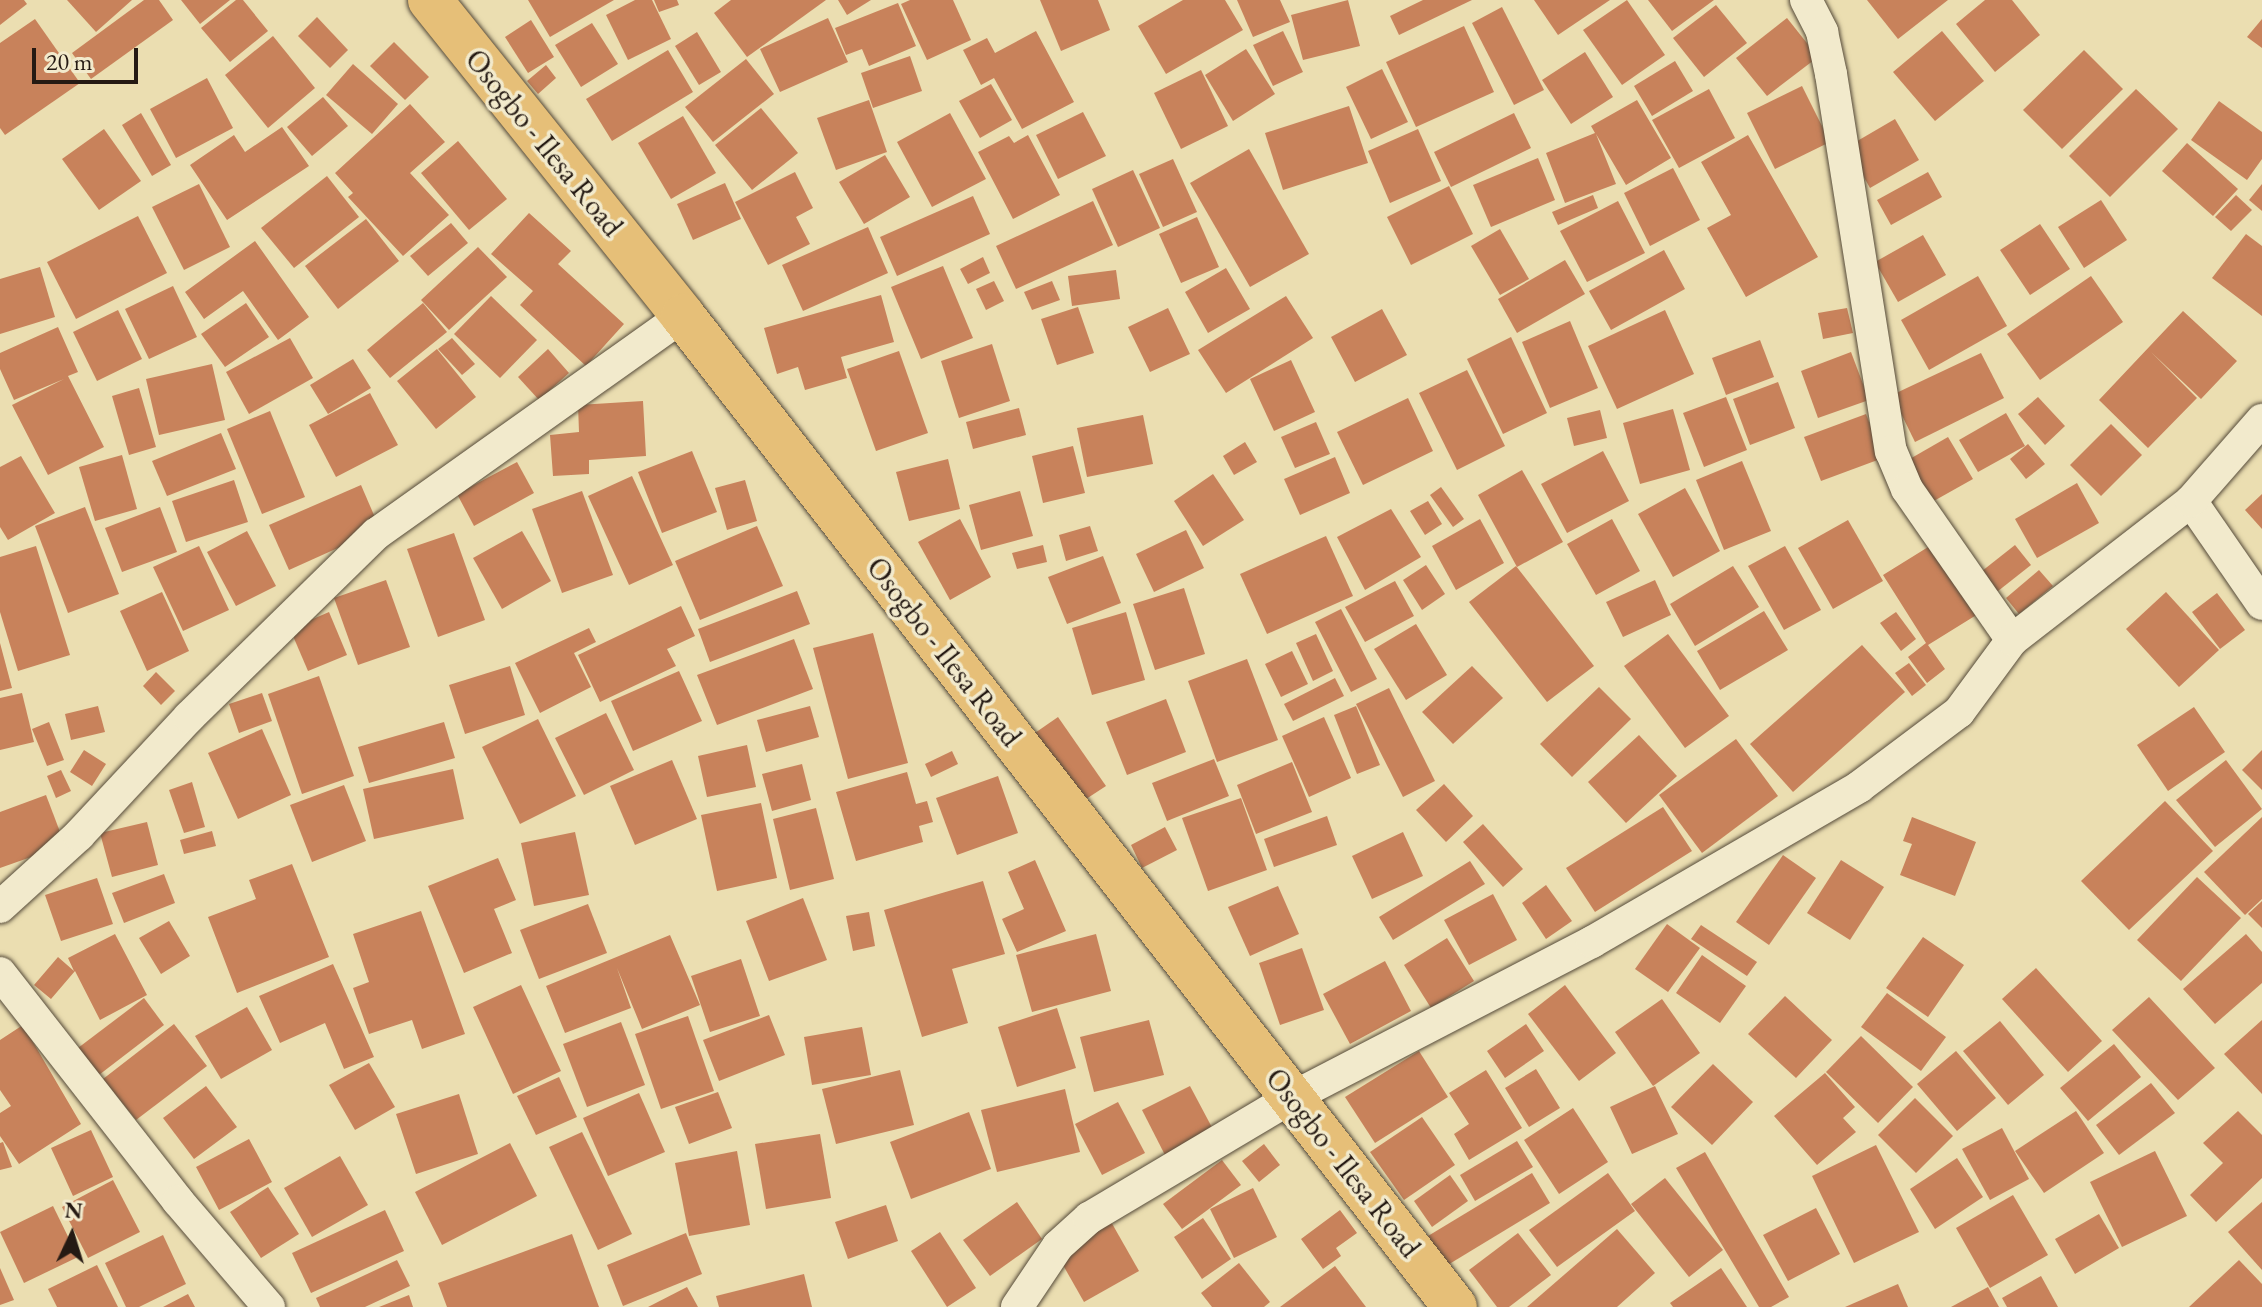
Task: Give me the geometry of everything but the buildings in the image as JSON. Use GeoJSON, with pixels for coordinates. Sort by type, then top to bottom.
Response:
{"type":"FeatureCollection","features":[{"type":"Feature","properties":{"kind":"main road","name":"Osogbo - Ilesa Road"},"geometry":{"type":"LineString","coordinates":[[430,0],[683,316],[1455,1307]]}},
{"type":"Feature","properties":{"kind":"street"},"geometry":{"type":"LineString","coordinates":[[1806,0],[1822,32],[1831,74],[1891,451],[1907,489],[2012,640]]}},
{"type":"Feature","properties":{"kind":"street"},"geometry":{"type":"LineString","coordinates":[[0,907],[79,835],[189,717],[376,534],[683,316]]}},
{"type":"Feature","properties":{"kind":"street"},"geometry":{"type":"LineString","coordinates":[[1017,1307],[1058,1246],[1089,1218],[1291,1098],[1592,942],[1859,787],[1959,712],[2012,640],[2191,501],[2262,420]]}},
{"type":"Feature","properties":{"kind":"street"},"geometry":{"type":"LineString","coordinates":[[2191,501],[2262,604]]}},
{"type":"Feature","properties":{"kind":"street"},"geometry":{"type":"LineString","coordinates":[[0,973],[178,1201],[269,1307]]}}]}
